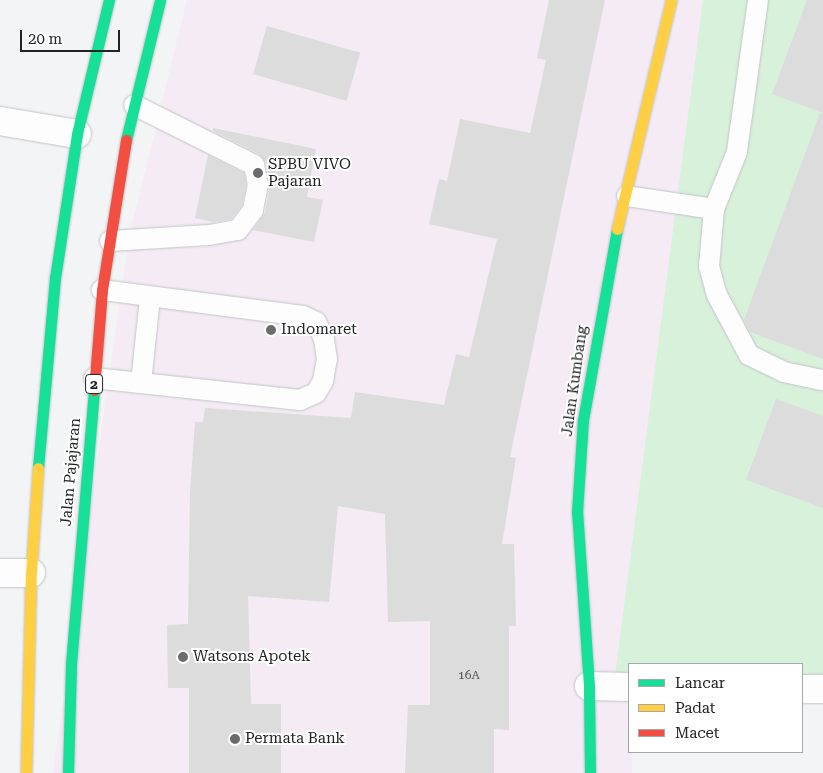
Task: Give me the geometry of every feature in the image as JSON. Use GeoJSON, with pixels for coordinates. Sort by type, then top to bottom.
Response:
{"type":"FeatureCollection","features":[{"type":"Feature","properties":{"kind":"main road"},"geometry":{"type":"LineString","coordinates":[[26,773],[30,573],[41,413],[55,278],[77,134],[109,0]]}},
{"type":"Feature","properties":{"kind":"main road","name":"Jalan Pajajaran"},"geometry":{"type":"LineString","coordinates":[[68,773],[71,664],[102,290],[134,105],[160,0]]}},
{"type":"Feature","properties":{"kind":"main road","name":"Jalan Kumbang"},"geometry":{"type":"LineString","coordinates":[[590,773],[589,686],[577,512],[583,420],[611,248],[627,196],[671,0]]}},
{"type":"Feature","properties":{"kind":"street"},"geometry":{"type":"LineString","coordinates":[[0,121],[77,134]]}},
{"type":"Feature","properties":{"kind":"street"},"geometry":{"type":"LineString","coordinates":[[0,573],[30,573]]}},
{"type":"Feature","properties":{"kind":"street"},"geometry":{"type":"LineString","coordinates":[[589,686],[628,687]]}},
{"type":"Feature","properties":{"kind":"street"},"geometry":{"type":"LineString","coordinates":[[803,688],[823,689]]}},
{"type":"Feature","properties":{"kind":"lane"},"geometry":{"type":"LineString","coordinates":[[758,0],[737,152],[714,209],[709,266],[717,295],[749,355],[784,372],[823,380]]}},
{"type":"Feature","properties":{"kind":"lane"},"geometry":{"type":"LineString","coordinates":[[110,241],[209,235],[238,230],[253,210],[258,185],[254,165],[134,105]]}},
{"type":"Feature","properties":{"kind":"lane"},"geometry":{"type":"LineString","coordinates":[[627,196],[714,209]]}},
{"type":"Feature","properties":{"kind":"lane"},"geometry":{"type":"LineString","coordinates":[[94,378],[300,400],[316,393],[323,381],[326,359],[324,339],[316,322],[303,316],[102,290]]}},
{"type":"Feature","properties":{"kind":"lane"},"geometry":{"type":"LineString","coordinates":[[141,383],[150,297]]}},
{"type":"Feature","properties":{"kind":"shaded area"},"geometry":{"type":"Polygon","coordinates":[[[187,0],[721,0],[628,663],[628,753],[631,753],[632,773],[53,773],[129,237],[187,0]]]}},
{"type":"Feature","properties":{"kind":"green space"},"geometry":{"type":"Polygon","coordinates":[[[703,0],[823,0],[823,680],[803,680],[803,663],[628,663],[628,683],[614,683],[703,0]]]}},
{"type":"Feature","properties":{"kind":"building"},"geometry":{"type":"Polygon","coordinates":[[[549,0],[605,0],[510,457],[516,458],[502,544],[514,544],[516,626],[509,626],[509,730],[494,729],[494,773],[405,773],[408,705],[430,705],[430,621],[388,622],[385,514],[338,506],[329,602],[248,596],[251,704],[281,704],[281,773],[189,773],[189,688],[168,688],[167,625],[188,624],[190,493],[195,422],[203,422],[205,408],[351,418],[355,392],[444,405],[456,354],[469,357],[497,239],[429,224],[439,179],[447,181],[460,119],[530,133],[546,60],[537,58],[549,0]]]}},
{"type":"Feature","properties":{"kind":"building"},"geometry":{"type":"Polygon","coordinates":[[[807,0],[823,0],[823,113],[772,94],[807,0]]]}},
{"type":"Feature","properties":{"kind":"building"},"geometry":{"type":"Polygon","coordinates":[[[267,26],[360,53],[346,101],[253,74],[267,26]]]}},
{"type":"Feature","properties":{"kind":"building"},"geometry":{"type":"Polygon","coordinates":[[[820,113],[823,114],[823,359],[750,332],[744,320],[820,113]]]}},
{"type":"Feature","properties":{"kind":"building"},"geometry":{"type":"Polygon","coordinates":[[[213,128],[316,149],[307,197],[323,200],[314,242],[253,230],[265,213],[270,187],[266,162],[259,154],[213,131],[213,128]]]}},
{"type":"Feature","properties":{"kind":"building"},"geometry":{"type":"Polygon","coordinates":[[[208,155],[244,173],[246,185],[242,205],[231,219],[213,222],[195,218],[208,155]]]}},
{"type":"Feature","properties":{"kind":"building"},"geometry":{"type":"Polygon","coordinates":[[[776,399],[823,416],[823,508],[746,480],[776,399]]]}},
{"type":"Feature","properties":{"kind":"traffic: fast"},"geometry":{"type":"LineString","coordinates":[[38,468],[55,278],[77,134],[109,0]]}},
{"type":"Feature","properties":{"kind":"traffic: fast"},"geometry":{"type":"LineString","coordinates":[[126,140],[160,0]]}},
{"type":"Feature","properties":{"kind":"traffic: fast"},"geometry":{"type":"LineString","coordinates":[[590,773],[589,686],[577,512],[583,420],[617,229]]}},
{"type":"Feature","properties":{"kind":"traffic: fast"},"geometry":{"type":"LineString","coordinates":[[68,773],[71,664],[94,390]]}},
{"type":"Feature","properties":{"kind":"traffic: slow"},"geometry":{"type":"LineString","coordinates":[[617,229],[671,0]]}},
{"type":"Feature","properties":{"kind":"traffic: slow"},"geometry":{"type":"LineString","coordinates":[[26,773],[31,573],[38,468]]}},
{"type":"Feature","properties":{"kind":"traffic: jam"},"geometry":{"type":"LineString","coordinates":[[94,390],[102,290],[126,140]]}},
{"type":"Feature","properties":{"kind":"place","name":"SPBU VIVO Pajaran"},"geometry":{"type":"Point","coordinates":[258,173]}},
{"type":"Feature","properties":{"kind":"place","name":"Indomaret"},"geometry":{"type":"Point","coordinates":[271,330]}},
{"type":"Feature","properties":{"kind":"place","name":"Watsons Apotek"},"geometry":{"type":"Point","coordinates":[183,657]}},
{"type":"Feature","properties":{"kind":"place","name":"Permata Bank"},"geometry":{"type":"Point","coordinates":[235,739]}}]}
